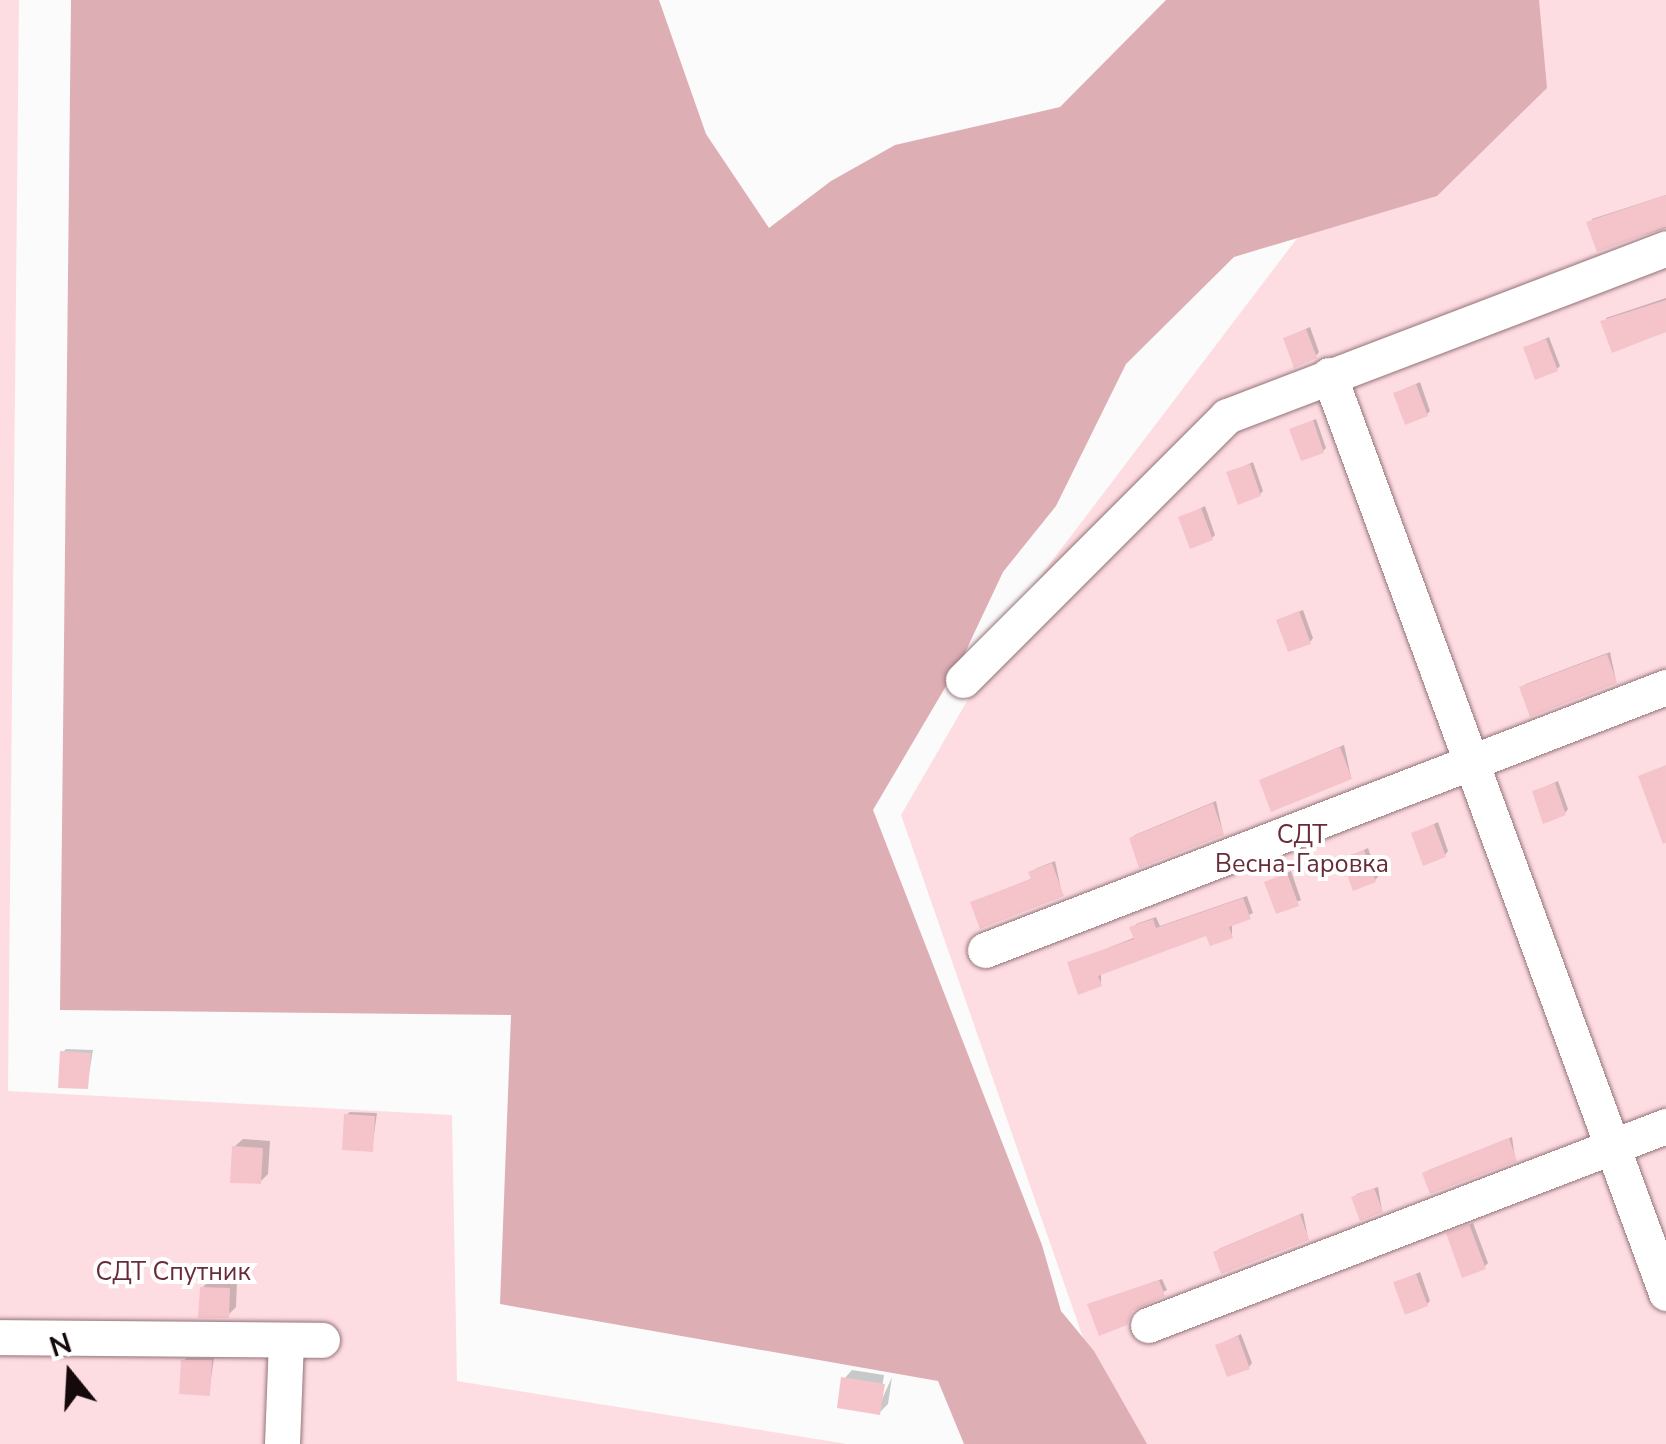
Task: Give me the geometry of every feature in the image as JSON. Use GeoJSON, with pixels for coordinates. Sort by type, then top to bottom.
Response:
{"type":"FeatureCollection","features":[{"type":"Feature","properties":{"kind":"street"},"geometry":{"type":"LineString","coordinates":[[963,680],[1227,416],[1666,248]]}},
{"type":"Feature","properties":{"kind":"street"},"geometry":{"type":"LineString","coordinates":[[1329,375],[1467,762],[1666,1293]]}},
{"type":"Feature","properties":{"kind":"street"},"geometry":{"type":"LineString","coordinates":[[985,950],[1666,687]]}},
{"type":"Feature","properties":{"kind":"street"},"geometry":{"type":"LineString","coordinates":[[1148,1325],[1666,1126]]}},
{"type":"Feature","properties":{"kind":"street"},"geometry":{"type":"LineString","coordinates":[[0,1337],[304,1340],[282,1444]]}},
{"type":"Feature","properties":{"kind":"green space","name":"СДТ Спутник"},"geometry":{"type":"Polygon","coordinates":[[[0,0],[19,0],[8,1091],[452,1115],[457,1381],[847,1444],[0,1444],[0,0]]]}},
{"type":"Feature","properties":{"kind":"green space","name":"СДТ Весна-Гаровка"},"geometry":{"type":"Polygon","coordinates":[[[1356,0],[1666,0],[1666,1444],[1120,1444],[901,815],[1036,582],[1336,187],[1356,0]]]}},
{"type":"Feature","properties":{"kind":"shaded area"},"geometry":{"type":"Polygon","coordinates":[[[71,0],[659,0],[706,134],[769,228],[831,181],[895,145],[1060,107],[1166,0],[1539,0],[1547,88],[1437,196],[1234,257],[1126,364],[1056,506],[1003,572],[962,659],[873,810],[1042,1245],[1061,1311],[1094,1351],[1147,1444],[964,1444],[938,1381],[500,1304],[511,1015],[60,1010],[71,0]]]}},
{"type":"Feature","properties":{"kind":"building"},"geometry":{"type":"Polygon","coordinates":[[[1666,195],[1666,227],[1597,252],[1586,222],[1666,195]]]}},
{"type":"Feature","properties":{"kind":"building"},"geometry":{"type":"Polygon","coordinates":[[[1666,300],[1666,332],[1612,353],[1600,321],[1666,300]]]}},
{"type":"Feature","properties":{"kind":"building"},"geometry":{"type":"Polygon","coordinates":[[[1306,329],[1317,358],[1294,368],[1283,338],[1306,329]]]}},
{"type":"Feature","properties":{"kind":"building"},"geometry":{"type":"Polygon","coordinates":[[[1546,339],[1558,371],[1535,380],[1523,347],[1546,339]]]}},
{"type":"Feature","properties":{"kind":"building"},"geometry":{"type":"Polygon","coordinates":[[[1416,384],[1428,416],[1405,425],[1393,393],[1416,384]]]}},
{"type":"Feature","properties":{"kind":"building"},"geometry":{"type":"Polygon","coordinates":[[[1313,420],[1324,453],[1301,461],[1289,429],[1313,420]]]}},
{"type":"Feature","properties":{"kind":"building"},"geometry":{"type":"Polygon","coordinates":[[[1250,464],[1261,496],[1238,505],[1226,472],[1250,464]]]}},
{"type":"Feature","properties":{"kind":"building"},"geometry":{"type":"Polygon","coordinates":[[[1201,508],[1213,540],[1190,549],[1178,517],[1201,508]]]}},
{"type":"Feature","properties":{"kind":"building"},"geometry":{"type":"Polygon","coordinates":[[[1299,611],[1311,644],[1288,652],[1276,620],[1299,611]]]}},
{"type":"Feature","properties":{"kind":"building"},"geometry":{"type":"Polygon","coordinates":[[[1607,654],[1617,683],[1530,717],[1519,687],[1607,654]]]}},
{"type":"Feature","properties":{"kind":"building"},"geometry":{"type":"Polygon","coordinates":[[[1340,747],[1352,779],[1271,812],[1259,780],[1340,747]]]}},
{"type":"Feature","properties":{"kind":"building"},"geometry":{"type":"Polygon","coordinates":[[[1666,765],[1666,843],[1663,844],[1638,776],[1666,765]]]}},
{"type":"Feature","properties":{"kind":"building"},"geometry":{"type":"Polygon","coordinates":[[[1555,783],[1566,815],[1543,824],[1532,791],[1555,783]]]}},
{"type":"Feature","properties":{"kind":"building"},"geometry":{"type":"Polygon","coordinates":[[[1213,803],[1224,835],[1139,868],[1129,838],[1213,803]]]}},
{"type":"Feature","properties":{"kind":"building"},"geometry":{"type":"Polygon","coordinates":[[[1434,824],[1446,857],[1423,866],[1411,833],[1434,824]]]}},
{"type":"Feature","properties":{"kind":"building"},"geometry":{"type":"Polygon","coordinates":[[[1364,850],[1376,882],[1353,891],[1341,858],[1364,850]]]}},
{"type":"Feature","properties":{"kind":"building"},"geometry":{"type":"Polygon","coordinates":[[[1052,863],[1064,896],[980,929],[970,902],[1031,879],[1028,872],[1052,863]]]}},
{"type":"Feature","properties":{"kind":"building"},"geometry":{"type":"Polygon","coordinates":[[[1287,873],[1299,906],[1276,914],[1264,882],[1287,873]]]}},
{"type":"Feature","properties":{"kind":"building"},"geometry":{"type":"Polygon","coordinates":[[[1243,898],[1251,919],[1229,927],[1233,938],[1210,946],[1206,936],[1098,976],[1102,986],[1078,995],[1067,962],[1134,939],[1129,927],[1153,919],[1156,928],[1243,898]]]}},
{"type":"Feature","properties":{"kind":"building"},"geometry":{"type":"Polygon","coordinates":[[[60,1051],[91,1053],[88,1089],[58,1088],[60,1051]]]}},
{"type":"Feature","properties":{"kind":"building"},"geometry":{"type":"Polygon","coordinates":[[[344,1114],[375,1116],[373,1152],[342,1150],[344,1114]]]}},
{"type":"Feature","properties":{"kind":"building"},"geometry":{"type":"Polygon","coordinates":[[[1509,1138],[1517,1161],[1430,1194],[1422,1173],[1509,1138]]]}},
{"type":"Feature","properties":{"kind":"building"},"geometry":{"type":"Polygon","coordinates":[[[232,1146],[263,1148],[261,1184],[230,1183],[232,1146]]]}},
{"type":"Feature","properties":{"kind":"building"},"geometry":{"type":"Polygon","coordinates":[[[1374,1188],[1383,1212],[1360,1221],[1351,1197],[1374,1188]]]}},
{"type":"Feature","properties":{"kind":"building"},"geometry":{"type":"Polygon","coordinates":[[[1300,1214],[1309,1240],[1221,1274],[1213,1252],[1300,1214]]]}},
{"type":"Feature","properties":{"kind":"building"},"geometry":{"type":"Polygon","coordinates":[[[1469,1224],[1486,1269],[1462,1278],[1446,1233],[1469,1224]]]}},
{"type":"Feature","properties":{"kind":"building"},"geometry":{"type":"Polygon","coordinates":[[[1416,1274],[1428,1306],[1405,1315],[1393,1282],[1416,1274]]]}},
{"type":"Feature","properties":{"kind":"building"},"geometry":{"type":"Polygon","coordinates":[[[1159,1280],[1165,1296],[1132,1311],[1127,1325],[1099,1336],[1087,1304],[1159,1280]]]}},
{"type":"Feature","properties":{"kind":"building"},"geometry":{"type":"Polygon","coordinates":[[[200,1287],[230,1288],[229,1318],[198,1318],[200,1287]]]}},
{"type":"Feature","properties":{"kind":"building"},"geometry":{"type":"Polygon","coordinates":[[[1238,1336],[1250,1369],[1227,1377],[1215,1345],[1238,1336]]]}},
{"type":"Feature","properties":{"kind":"building"},"geometry":{"type":"Polygon","coordinates":[[[181,1360],[212,1360],[210,1396],[179,1394],[181,1360]]]}},
{"type":"Feature","properties":{"kind":"building"},"geometry":{"type":"Polygon","coordinates":[[[841,1377],[885,1384],[880,1415],[837,1408],[841,1377]]]}}]}
